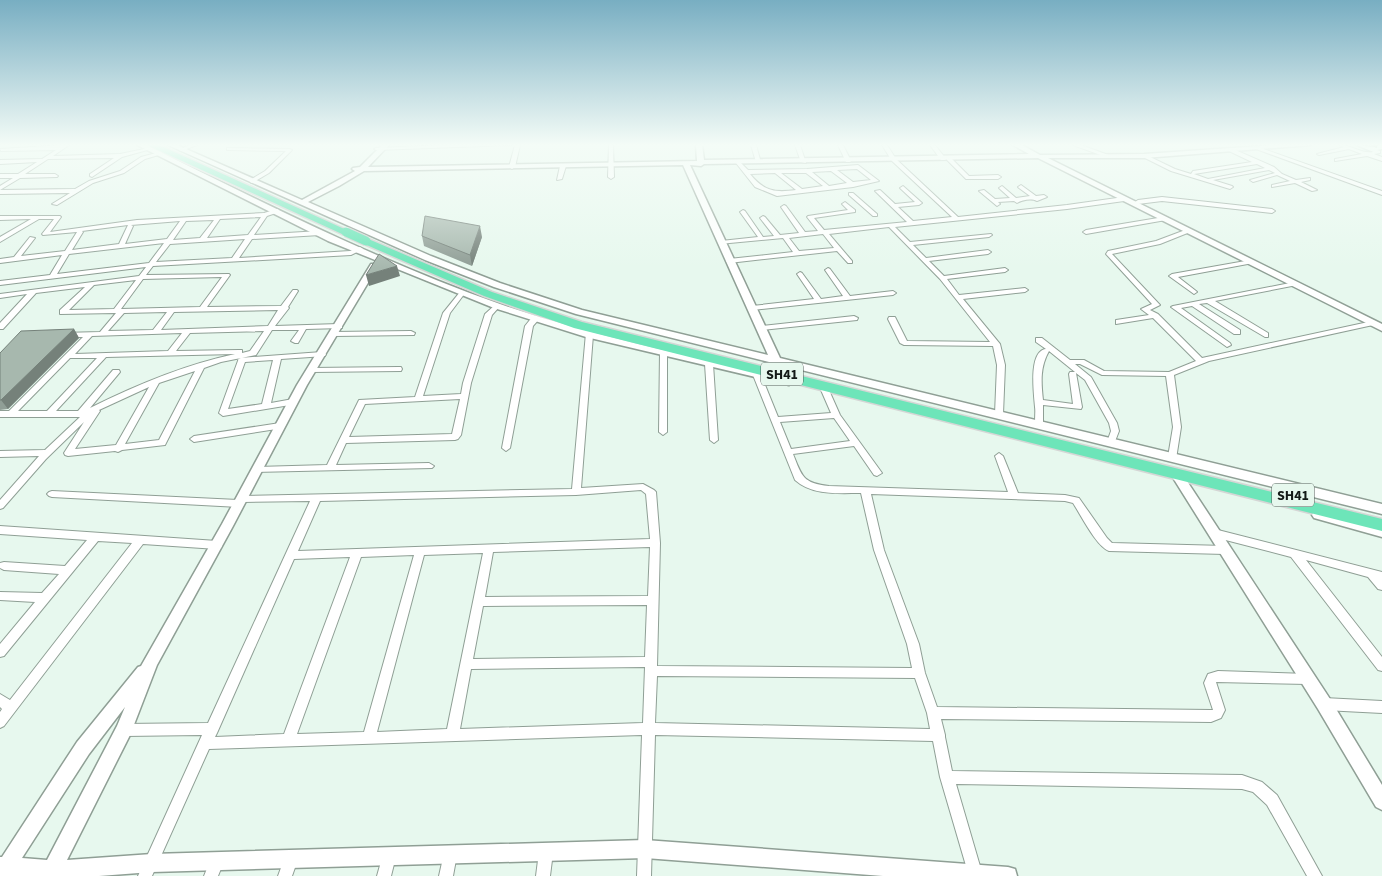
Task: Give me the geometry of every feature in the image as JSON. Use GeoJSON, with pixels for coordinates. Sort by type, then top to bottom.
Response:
{"type":"FeatureCollection","features":[{"type":"Feature","properties":{"kind":"main road","name":"SH41"},"geometry":{"type":"LineString","coordinates":[[242,186],[350,231]]}},
{"type":"Feature","properties":{"kind":"main road","name":"SH41"},"geometry":{"type":"LineString","coordinates":[[246,186],[488,294],[578,325],[644,343],[998,428],[1382,517]]}},
{"type":"Feature","properties":{"kind":"main road","name":"SH41"},"geometry":{"type":"LineString","coordinates":[[1206,477],[1382,526]]}},
{"type":"Feature","properties":{"kind":"street"},"geometry":{"type":"LineString","coordinates":[[55,204],[85,186]]}},
{"type":"Feature","properties":{"kind":"street"},"geometry":{"type":"LineString","coordinates":[[230,186],[341,242],[367,240]]}},
{"type":"Feature","properties":{"kind":"street"},"geometry":{"type":"LineString","coordinates":[[263,186],[299,202],[367,240],[579,312],[1382,509]]}},
{"type":"Feature","properties":{"kind":"street"},"geometry":{"type":"LineString","coordinates":[[299,202],[335,186]]}},
{"type":"Feature","properties":{"kind":"street"},"geometry":{"type":"LineString","coordinates":[[695,186],[720,243],[776,361]]}},
{"type":"Feature","properties":{"kind":"street"},"geometry":{"type":"LineString","coordinates":[[757,186],[777,194],[846,186]]}},
{"type":"Feature","properties":{"kind":"street"},"geometry":{"type":"LineString","coordinates":[[794,186],[802,192]]}},
{"type":"Feature","properties":{"kind":"street"},"geometry":{"type":"LineString","coordinates":[[922,186],[956,218]]}},
{"type":"Feature","properties":{"kind":"street"},"geometry":{"type":"LineString","coordinates":[[1099,186],[1295,284],[1378,323]]}},
{"type":"Feature","properties":{"kind":"street"},"geometry":{"type":"LineString","coordinates":[[1104,186],[1378,323],[1382,328]]}},
{"type":"Feature","properties":{"kind":"street"},"geometry":{"type":"LineString","coordinates":[[1304,186],[1314,190]]}},
{"type":"Feature","properties":{"kind":"street"},"geometry":{"type":"LineString","coordinates":[[1365,186],[1382,192]]}},
{"type":"Feature","properties":{"kind":"street"},"geometry":{"type":"LineString","coordinates":[[1021,187],[1049,209]]}},
{"type":"Feature","properties":{"kind":"street"},"geometry":{"type":"LineString","coordinates":[[893,206],[919,203],[903,188]]}},
{"type":"Feature","properties":{"kind":"street"},"geometry":{"type":"LineString","coordinates":[[1002,188],[1028,210]]}},
{"type":"Feature","properties":{"kind":"street"},"geometry":{"type":"LineString","coordinates":[[0,190],[76,191]]}},
{"type":"Feature","properties":{"kind":"street"},"geometry":{"type":"LineString","coordinates":[[878,191],[911,222]]}},
{"type":"Feature","properties":{"kind":"street"},"geometry":{"type":"LineString","coordinates":[[982,191],[1007,212]]}},
{"type":"Feature","properties":{"kind":"street"},"geometry":{"type":"LineString","coordinates":[[851,194],[874,214]]}},
{"type":"Feature","properties":{"kind":"street"},"geometry":{"type":"LineString","coordinates":[[994,201],[1044,197]]}},
{"type":"Feature","properties":{"kind":"street"},"geometry":{"type":"LineString","coordinates":[[720,243],[1049,209],[1124,199]]}},
{"type":"Feature","properties":{"kind":"street"},"geometry":{"type":"LineString","coordinates":[[1138,202],[1162,199],[1272,211]]}},
{"type":"Feature","properties":{"kind":"street"},"geometry":{"type":"LineString","coordinates":[[845,204],[853,211]]}},
{"type":"Feature","properties":{"kind":"street"},"geometry":{"type":"LineString","coordinates":[[784,207],[803,234]]}},
{"type":"Feature","properties":{"kind":"street"},"geometry":{"type":"LineString","coordinates":[[850,262],[810,217],[867,209]]}},
{"type":"Feature","properties":{"kind":"street"},"geometry":{"type":"LineString","coordinates":[[0,218],[58,217],[45,234],[138,222],[265,215],[277,211]]}},
{"type":"Feature","properties":{"kind":"street"},"geometry":{"type":"LineString","coordinates":[[743,212],[762,238]]}},
{"type":"Feature","properties":{"kind":"street"},"geometry":{"type":"LineString","coordinates":[[234,260],[265,215]]}},
{"type":"Feature","properties":{"kind":"street"},"geometry":{"type":"LineString","coordinates":[[0,240],[37,217]]}},
{"type":"Feature","properties":{"kind":"street"},"geometry":{"type":"LineString","coordinates":[[202,240],[218,218]]}},
{"type":"Feature","properties":{"kind":"street"},"geometry":{"type":"LineString","coordinates":[[763,218],[798,254]]}},
{"type":"Feature","properties":{"kind":"street"},"geometry":{"type":"LineString","coordinates":[[1086,232],[1164,219]]}},
{"type":"Feature","properties":{"kind":"street"},"geometry":{"type":"LineString","coordinates":[[102,334],[185,220]]}},
{"type":"Feature","properties":{"kind":"street"},"geometry":{"type":"LineString","coordinates":[[890,225],[959,297],[996,344],[1001,365],[999,414]]}},
{"type":"Feature","properties":{"kind":"street"},"geometry":{"type":"LineString","coordinates":[[121,246],[130,226]]}},
{"type":"Feature","properties":{"kind":"street"},"geometry":{"type":"LineString","coordinates":[[1188,231],[1158,243],[1118,249],[1109,254],[1157,303],[1156,306],[1145,309],[1155,316],[1201,361]]}},
{"type":"Feature","properties":{"kind":"street"},"geometry":{"type":"LineString","coordinates":[[52,277],[80,232]]}},
{"type":"Feature","properties":{"kind":"street"},"geometry":{"type":"LineString","coordinates":[[0,261],[169,241],[320,233]]}},
{"type":"Feature","properties":{"kind":"street"},"geometry":{"type":"LineString","coordinates":[[909,244],[989,235]]}},
{"type":"Feature","properties":{"kind":"street"},"geometry":{"type":"LineString","coordinates":[[16,259],[32,238]]}},
{"type":"Feature","properties":{"kind":"street"},"geometry":{"type":"LineString","coordinates":[[341,242],[367,240]]}},
{"type":"Feature","properties":{"kind":"street"},"geometry":{"type":"LineString","coordinates":[[367,240],[379,258],[497,306],[589,335],[663,354],[825,390],[1178,478],[1382,532]]}},
{"type":"Feature","properties":{"kind":"street"},"geometry":{"type":"LineString","coordinates":[[0,283],[153,264],[351,254],[367,240]]}},
{"type":"Feature","properties":{"kind":"street"},"geometry":{"type":"LineString","coordinates":[[729,261],[839,249]]}},
{"type":"Feature","properties":{"kind":"street"},"geometry":{"type":"LineString","coordinates":[[925,260],[988,252]]}},
{"type":"Feature","properties":{"kind":"street"},"geometry":{"type":"LineString","coordinates":[[379,258],[293,402],[217,545],[150,662],[83,748],[2,869],[50,873],[148,869],[288,867],[389,856],[645,849],[929,873],[975,873],[1008,876]]}},
{"type":"Feature","properties":{"kind":"street"},"geometry":{"type":"LineString","coordinates":[[1194,292],[1172,276],[1251,262]]}},
{"type":"Feature","properties":{"kind":"street"},"geometry":{"type":"LineString","coordinates":[[828,270],[848,298]]}},
{"type":"Feature","properties":{"kind":"street"},"geometry":{"type":"LineString","coordinates":[[942,278],[1005,270]]}},
{"type":"Feature","properties":{"kind":"street"},"geometry":{"type":"LineString","coordinates":[[800,274],[819,300]]}},
{"type":"Feature","properties":{"kind":"street"},"geometry":{"type":"LineString","coordinates":[[0,296],[143,276],[227,275],[202,310]]}},
{"type":"Feature","properties":{"kind":"street"},"geometry":{"type":"LineString","coordinates":[[94,283],[63,312],[285,308]]}},
{"type":"Feature","properties":{"kind":"street"},"geometry":{"type":"LineString","coordinates":[[1227,345],[1175,308],[1192,303],[1295,284]]}},
{"type":"Feature","properties":{"kind":"street"},"geometry":{"type":"LineString","coordinates":[[959,297],[1025,290]]}},
{"type":"Feature","properties":{"kind":"street"},"geometry":{"type":"LineString","coordinates":[[0,327],[34,291]]}},
{"type":"Feature","properties":{"kind":"street"},"geometry":{"type":"LineString","coordinates":[[0,414],[84,414],[156,381],[201,366],[255,352],[295,291]]}},
{"type":"Feature","properties":{"kind":"street"},"geometry":{"type":"LineString","coordinates":[[418,399],[447,313],[462,293]]}},
{"type":"Feature","properties":{"kind":"street"},"geometry":{"type":"LineString","coordinates":[[752,308],[893,293]]}},
{"type":"Feature","properties":{"kind":"street"},"geometry":{"type":"LineString","coordinates":[[1209,301],[1265,335]]}},
{"type":"Feature","properties":{"kind":"street"},"geometry":{"type":"LineString","coordinates":[[1192,303],[1237,332]]}},
{"type":"Feature","properties":{"kind":"street"},"geometry":{"type":"LineString","coordinates":[[343,440],[454,437],[458,433],[464,396],[489,314],[497,306]]}},
{"type":"Feature","properties":{"kind":"street"},"geometry":{"type":"LineString","coordinates":[[154,332],[172,310]]}},
{"type":"Feature","properties":{"kind":"street"},"geometry":{"type":"LineString","coordinates":[[1118,322],[1155,316]]}},
{"type":"Feature","properties":{"kind":"street"},"geometry":{"type":"LineString","coordinates":[[506,448],[529,326],[536,318]]}},
{"type":"Feature","properties":{"kind":"street"},"geometry":{"type":"LineString","coordinates":[[761,328],[854,318]]}},
{"type":"Feature","properties":{"kind":"street"},"geometry":{"type":"LineString","coordinates":[[892,318],[904,343],[996,344]]}},
{"type":"Feature","properties":{"kind":"street"},"geometry":{"type":"LineString","coordinates":[[1068,362],[1081,362],[1106,374],[1170,374],[1201,361],[1378,323]]}},
{"type":"Feature","properties":{"kind":"street"},"geometry":{"type":"LineString","coordinates":[[52,335],[271,328],[411,333]]}},
{"type":"Feature","properties":{"kind":"street"},"geometry":{"type":"LineString","coordinates":[[295,340],[304,328]]}},
{"type":"Feature","properties":{"kind":"street"},"geometry":{"type":"LineString","coordinates":[[170,354],[188,331]]}},
{"type":"Feature","properties":{"kind":"street"},"geometry":{"type":"LineString","coordinates":[[11,414],[90,334]]}},
{"type":"Feature","properties":{"kind":"street"},"geometry":{"type":"LineString","coordinates":[[576,492],[589,335]]}},
{"type":"Feature","properties":{"kind":"street"},"geometry":{"type":"LineString","coordinates":[[1038,340],[1068,362],[1088,380],[1116,431],[1111,442]]}},
{"type":"Feature","properties":{"kind":"street"},"geometry":{"type":"LineString","coordinates":[[69,356],[255,352]]}},
{"type":"Feature","properties":{"kind":"street"},"geometry":{"type":"LineString","coordinates":[[1039,424],[1040,402],[1036,370],[1038,360],[1045,352]]}},
{"type":"Feature","properties":{"kind":"street"},"geometry":{"type":"LineString","coordinates":[[293,402],[223,413],[242,360],[322,354]]}},
{"type":"Feature","properties":{"kind":"street"},"geometry":{"type":"LineString","coordinates":[[663,354],[663,432]]}},
{"type":"Feature","properties":{"kind":"street"},"geometry":{"type":"LineString","coordinates":[[49,414],[104,355]]}},
{"type":"Feature","properties":{"kind":"street"},"geometry":{"type":"LineString","coordinates":[[266,406],[278,357]]}},
{"type":"Feature","properties":{"kind":"street"},"geometry":{"type":"LineString","coordinates":[[710,364],[714,440]]}},
{"type":"Feature","properties":{"kind":"street"},"geometry":{"type":"LineString","coordinates":[[100,406],[68,453],[162,443],[201,366]]}},
{"type":"Feature","properties":{"kind":"street"},"geometry":{"type":"LineString","coordinates":[[312,370],[398,369]]}},
{"type":"Feature","properties":{"kind":"street"},"geometry":{"type":"LineString","coordinates":[[0,506],[84,414],[116,372]]}},
{"type":"Feature","properties":{"kind":"street"},"geometry":{"type":"LineString","coordinates":[[1040,402],[1078,407],[1073,374]]}},
{"type":"Feature","properties":{"kind":"street"},"geometry":{"type":"LineString","coordinates":[[1170,374],[1177,427],[1173,458]]}},
{"type":"Feature","properties":{"kind":"street"},"geometry":{"type":"LineString","coordinates":[[757,375],[798,478],[803,484],[815,488],[1076,500],[1103,541],[1115,548],[1225,550]]}},
{"type":"Feature","properties":{"kind":"street"},"geometry":{"type":"LineString","coordinates":[[118,449],[156,381]]}},
{"type":"Feature","properties":{"kind":"street"},"geometry":{"type":"LineString","coordinates":[[825,390],[836,415],[877,473]]}},
{"type":"Feature","properties":{"kind":"street"},"geometry":{"type":"LineString","coordinates":[[330,468],[358,405],[364,400],[464,396]]}},
{"type":"Feature","properties":{"kind":"street"},"geometry":{"type":"LineString","coordinates":[[775,420],[836,415]]}},
{"type":"Feature","properties":{"kind":"street"},"geometry":{"type":"LineString","coordinates":[[194,439],[280,426]]}},
{"type":"Feature","properties":{"kind":"street"},"geometry":{"type":"LineString","coordinates":[[788,452],[856,443]]}},
{"type":"Feature","properties":{"kind":"street"},"geometry":{"type":"LineString","coordinates":[[0,454],[47,454]]}},
{"type":"Feature","properties":{"kind":"street"},"geometry":{"type":"LineString","coordinates":[[999,456],[1014,496]]}},
{"type":"Feature","properties":{"kind":"street"},"geometry":{"type":"LineString","coordinates":[[257,470],[429,466]]}},
{"type":"Feature","properties":{"kind":"street"},"geometry":{"type":"LineString","coordinates":[[1178,478],[1324,704],[1382,801]]}},
{"type":"Feature","properties":{"kind":"street"},"geometry":{"type":"LineString","coordinates":[[52,494],[240,501],[318,497],[576,492],[643,487],[648,489],[651,492],[655,543],[644,876]]}},
{"type":"Feature","properties":{"kind":"street"},"geometry":{"type":"LineString","coordinates":[[865,490],[879,550],[914,644],[919,673],[933,713],[947,776],[975,873]]}},
{"type":"Feature","properties":{"kind":"street"},"geometry":{"type":"LineString","coordinates":[[148,869],[318,497]]}},
{"type":"Feature","properties":{"kind":"street"},"geometry":{"type":"LineString","coordinates":[[0,530],[217,545]]}},
{"type":"Feature","properties":{"kind":"street"},"geometry":{"type":"LineString","coordinates":[[1214,533],[1382,576]]}},
{"type":"Feature","properties":{"kind":"street"},"geometry":{"type":"LineString","coordinates":[[0,652],[96,537]]}},
{"type":"Feature","properties":{"kind":"street"},"geometry":{"type":"LineString","coordinates":[[0,722],[140,540]]}},
{"type":"Feature","properties":{"kind":"street"},"geometry":{"type":"LineString","coordinates":[[292,555],[655,543]]}},
{"type":"Feature","properties":{"kind":"street"},"geometry":{"type":"LineString","coordinates":[[452,735],[489,548]]}},
{"type":"Feature","properties":{"kind":"street"},"geometry":{"type":"LineString","coordinates":[[370,738],[420,551]]}},
{"type":"Feature","properties":{"kind":"street"},"geometry":{"type":"LineString","coordinates":[[288,740],[357,553]]}},
{"type":"Feature","properties":{"kind":"street"},"geometry":{"type":"LineString","coordinates":[[1294,553],[1382,666]]}},
{"type":"Feature","properties":{"kind":"street"},"geometry":{"type":"LineString","coordinates":[[4,566],[68,570]]}},
{"type":"Feature","properties":{"kind":"street"},"geometry":{"type":"LineString","coordinates":[[1371,573],[1382,586]]}},
{"type":"Feature","properties":{"kind":"street"},"geometry":{"type":"LineString","coordinates":[[0,596],[45,598]]}},
{"type":"Feature","properties":{"kind":"street"},"geometry":{"type":"LineString","coordinates":[[479,602],[653,600]]}},
{"type":"Feature","properties":{"kind":"street"},"geometry":{"type":"LineString","coordinates":[[50,873],[124,730],[150,662]]}},
{"type":"Feature","properties":{"kind":"street"},"geometry":{"type":"LineString","coordinates":[[466,664],[919,673]]}},
{"type":"Feature","properties":{"kind":"street"},"geometry":{"type":"LineString","coordinates":[[933,713],[1211,716],[1217,714],[1219,710],[1210,683],[1212,678],[1218,676],[1308,679]]}},
{"type":"Feature","properties":{"kind":"street"},"geometry":{"type":"LineString","coordinates":[[0,700],[10,708]]}},
{"type":"Feature","properties":{"kind":"street"},"geometry":{"type":"LineString","coordinates":[[1324,704],[1382,707]]}},
{"type":"Feature","properties":{"kind":"street"},"geometry":{"type":"LineString","coordinates":[[124,730],[213,729]]}},
{"type":"Feature","properties":{"kind":"street"},"geometry":{"type":"LineString","coordinates":[[206,743],[649,729],[939,735]]}},
{"type":"Feature","properties":{"kind":"street"},"geometry":{"type":"LineString","coordinates":[[947,776],[1242,782],[1257,787],[1272,800],[1315,876]]}},
{"type":"Feature","properties":{"kind":"street"},"geometry":{"type":"LineString","coordinates":[[543,876],[546,852]]}},
{"type":"Feature","properties":{"kind":"street"},"geometry":{"type":"LineString","coordinates":[[446,876],[450,854]]}},
{"type":"Feature","properties":{"kind":"street"},"geometry":{"type":"LineString","coordinates":[[384,876],[389,856]]}},
{"type":"Feature","properties":{"kind":"building"},"geometry":{"type":"Polygon","coordinates":[[[425,216],[480,226],[470,255],[422,236],[425,216]]]}},
{"type":"Feature","properties":{"kind":"building"},"geometry":{"type":"Polygon","coordinates":[[[379,254],[397,266],[366,275],[379,254]]]}},
{"type":"Feature","properties":{"kind":"building"},"geometry":{"type":"Polygon","coordinates":[[[74,329],[0,400],[0,353],[21,331],[74,329]]]}}]}
